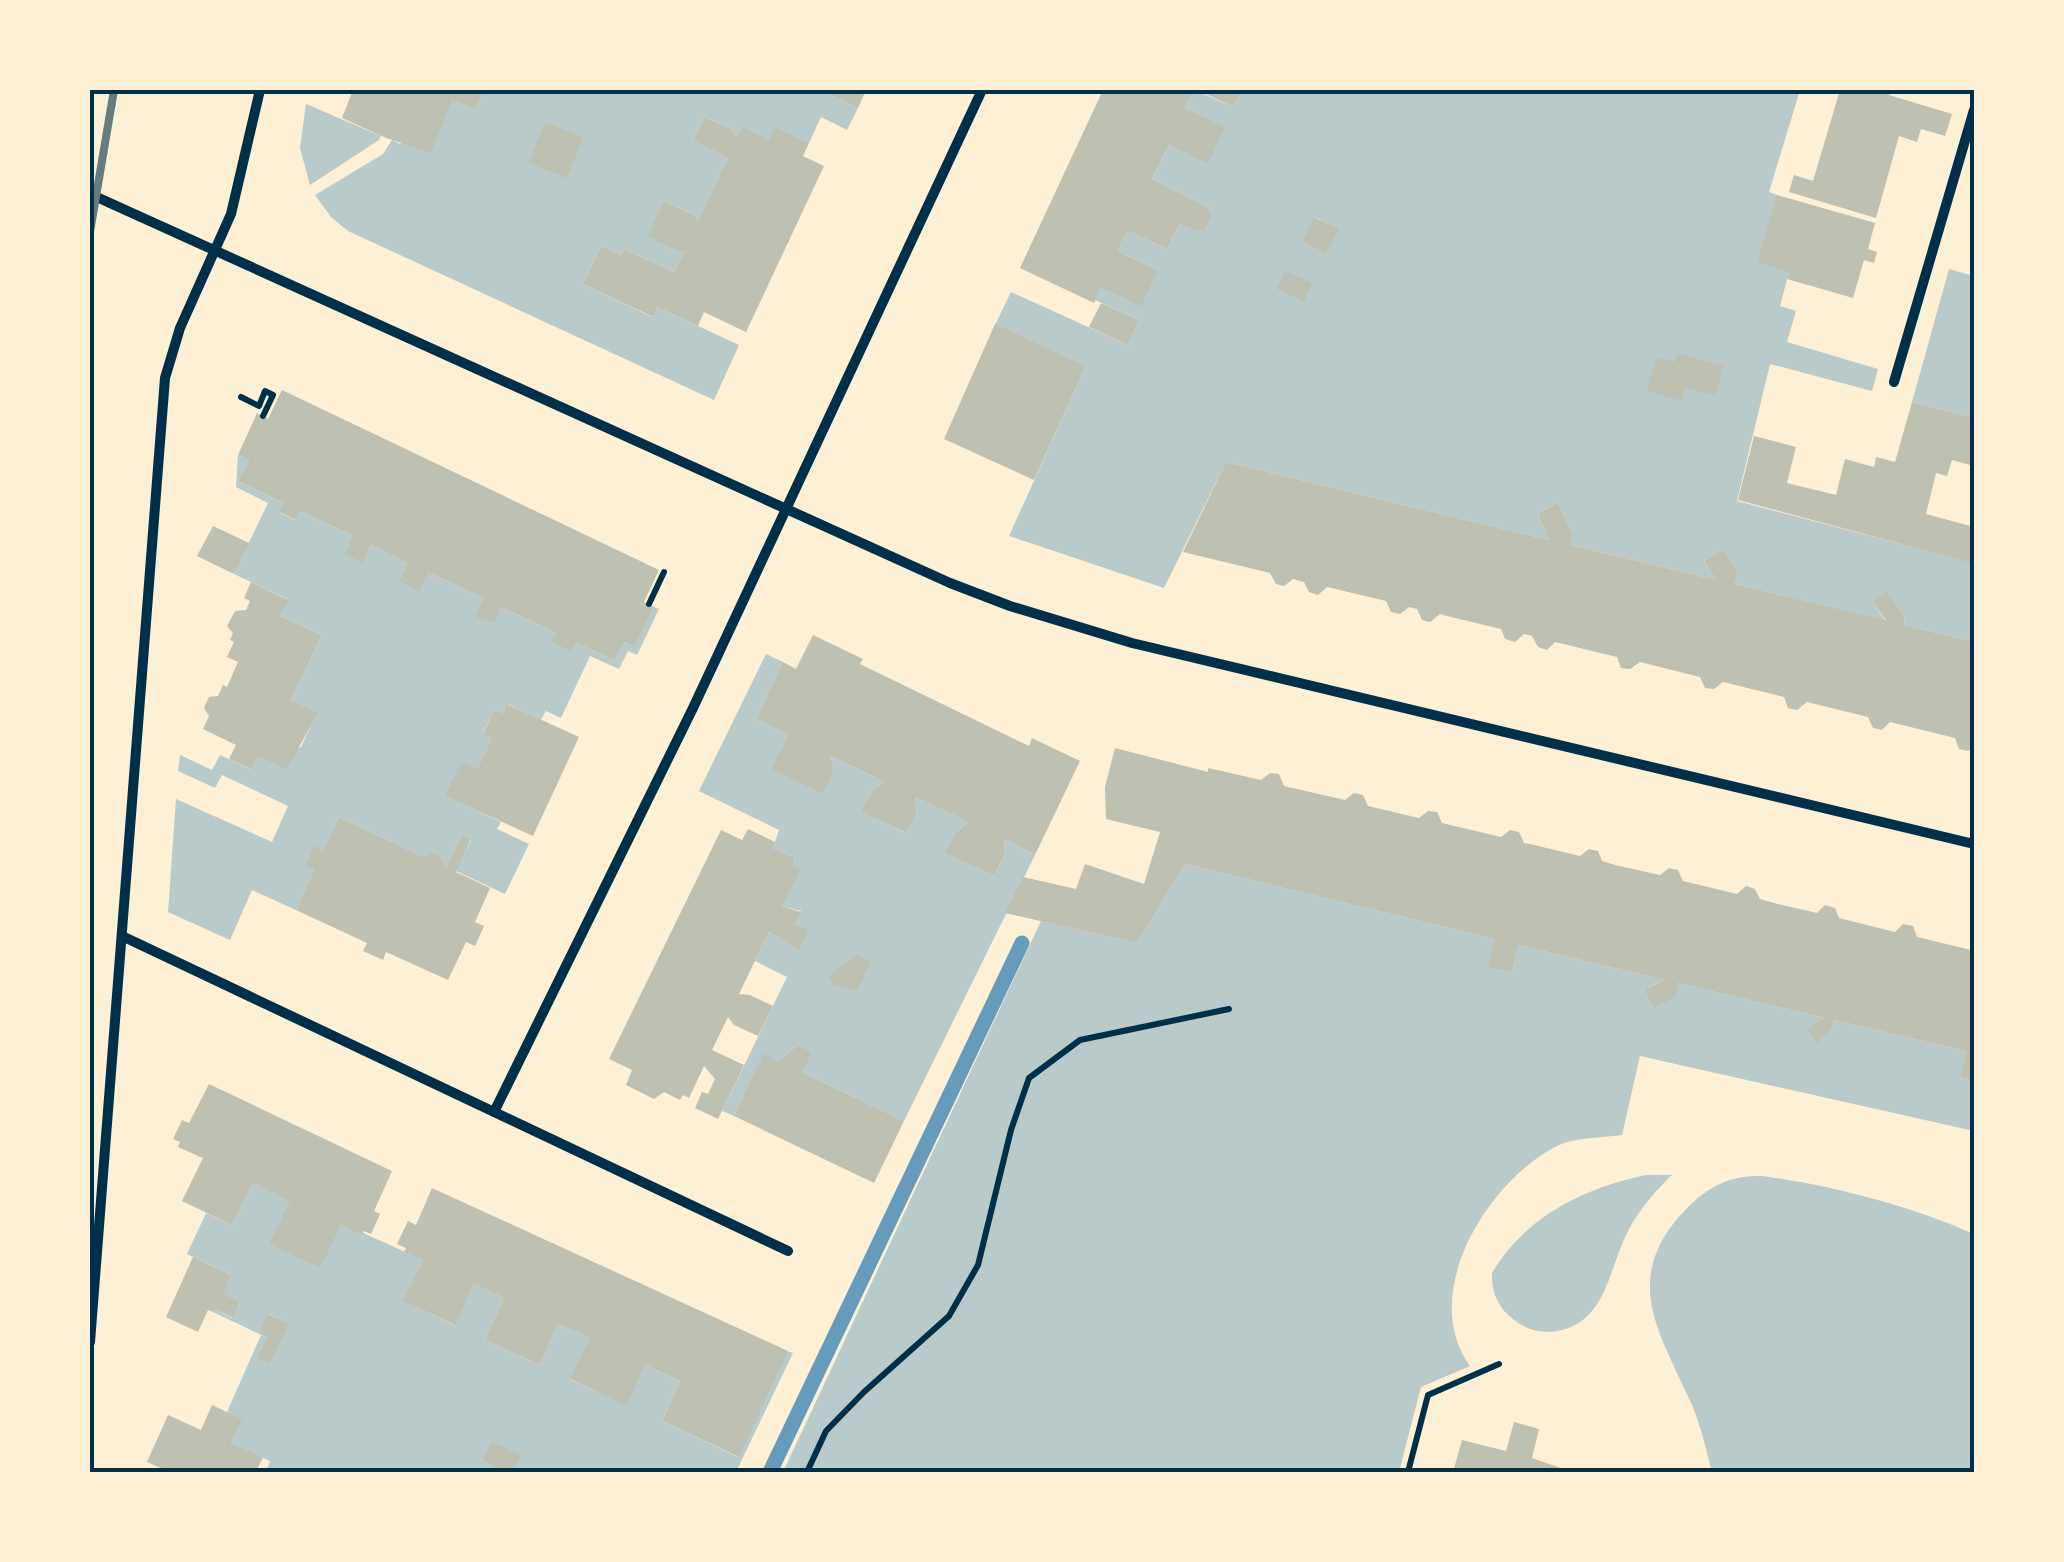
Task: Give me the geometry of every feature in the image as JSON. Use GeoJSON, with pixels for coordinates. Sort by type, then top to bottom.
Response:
{"type":"FeatureCollection","features":[{"type":"Feature","properties":{"kind":"street"},"geometry":{"type":"LineString","coordinates":[[90,1342],[165,378],[180,328],[230,214],[260,90]]}},
{"type":"Feature","properties":{"kind":"street"},"geometry":{"type":"LineString","coordinates":[[494,1112],[692,708],[982,90]]}},
{"type":"Feature","properties":{"kind":"street"},"geometry":{"type":"LineString","coordinates":[[1894,382],[1974,110]]}},
{"type":"Feature","properties":{"kind":"street"},"geometry":{"type":"LineString","coordinates":[[90,194],[980,595],[1132,643],[1974,844]]}},
{"type":"Feature","properties":{"kind":"street"},"geometry":{"type":"LineString","coordinates":[[122,936],[788,1251]]}},
{"type":"Feature","properties":{"kind":"path"},"geometry":{"type":"LineString","coordinates":[[242,397],[258,406],[266,392],[273,395],[263,416]]}},
{"type":"Feature","properties":{"kind":"path"},"geometry":{"type":"LineString","coordinates":[[649,604],[664,572]]}},
{"type":"Feature","properties":{"kind":"path"},"geometry":{"type":"LineString","coordinates":[[807,1472],[826,1431],[949,1316],[978,1266],[1010,1130],[1030,1078],[1080,1040],[1228,1009]]}},
{"type":"Feature","properties":{"kind":"path"},"geometry":{"type":"LineString","coordinates":[[1408,1472],[1428,1395],[1499,1364]]}},
{"type":"Feature","properties":{"kind":"shaded area"},"geometry":{"type":"Polygon","coordinates":[[[484,90],[820,90],[858,108],[847,130],[821,117],[809,143],[776,128],[769,140],[737,137],[732,129],[704,117],[693,141],[728,158],[698,221],[694,215],[664,201],[648,237],[684,251],[674,272],[624,249],[621,255],[601,246],[583,284],[652,317],[657,307],[739,345],[714,400],[348,231],[331,217],[315,195],[383,154],[392,140],[400,144],[452,100],[476,110],[484,90]]]}},
{"type":"Feature","properties":{"kind":"shaded area"},"geometry":{"type":"Polygon","coordinates":[[[1194,90],[1234,107],[1242,90],[1800,90],[1769,192],[1777,195],[1789,272],[1780,306],[1796,311],[1787,342],[1878,369],[1872,391],[1770,364],[1737,501],[1974,563],[1974,642],[1904,625],[1905,617],[1887,592],[1872,602],[1885,620],[1735,584],[1738,572],[1723,549],[1704,561],[1716,580],[1571,545],[1573,535],[1558,503],[1538,513],[1549,540],[1226,462],[1164,588],[1009,536],[1086,366],[995,325],[1011,292],[1128,345],[1139,320],[1095,300],[1101,287],[1158,270],[1117,251],[1128,231],[1167,249],[1180,223],[1212,214],[1208,207],[1152,179],[1169,145],[1208,163],[1224,127],[1185,108],[1194,90]],[[1315,217],[1302,242],[1326,254],[1338,229],[1315,217]]]}},
{"type":"Feature","properties":{"kind":"shaded area"},"geometry":{"type":"Polygon","coordinates":[[[306,104],[381,136],[310,185],[300,148],[306,104]]]}},
{"type":"Feature","properties":{"kind":"shaded area"},"geometry":{"type":"Polygon","coordinates":[[[1949,269],[1974,276],[1974,418],[1912,402],[1949,269]]]}},
{"type":"Feature","properties":{"kind":"shaded area"},"geometry":{"type":"Polygon","coordinates":[[[238,455],[249,460],[238,481],[283,503],[280,513],[295,520],[300,511],[353,536],[363,562],[371,545],[483,598],[476,615],[493,624],[501,607],[556,633],[553,642],[575,642],[615,661],[624,642],[635,647],[654,607],[659,609],[637,655],[628,651],[619,669],[590,656],[561,718],[546,711],[541,720],[508,704],[504,713],[494,710],[483,733],[492,738],[477,769],[446,796],[501,822],[497,829],[529,844],[505,894],[456,871],[471,840],[462,835],[446,867],[438,853],[430,852],[424,857],[339,817],[323,850],[314,847],[306,866],[314,870],[296,910],[252,890],[230,940],[168,912],[176,799],[272,842],[288,806],[222,775],[215,788],[178,771],[180,755],[212,770],[220,755],[250,769],[258,756],[301,747],[317,713],[291,700],[322,635],[280,616],[287,599],[234,574],[268,503],[236,487],[238,455]]]}},
{"type":"Feature","properties":{"kind":"shaded area"},"geometry":{"type":"Polygon","coordinates":[[[766,654],[783,662],[756,719],[788,735],[772,768],[822,793],[834,771],[831,756],[885,782],[872,791],[862,812],[905,833],[917,812],[915,797],[969,822],[955,833],[946,853],[994,876],[1005,854],[1004,839],[1035,855],[904,1121],[802,1072],[811,1052],[798,1045],[778,1061],[763,1055],[734,1116],[722,1111],[787,977],[755,961],[769,932],[798,949],[808,931],[795,924],[801,911],[782,906],[800,869],[793,865],[795,858],[773,848],[779,830],[699,791],[766,654]]]}},
{"type":"Feature","properties":{"kind":"shaded area"},"geometry":{"type":"Polygon","coordinates":[[[1185,864],[1494,939],[1489,967],[1512,973],[1519,945],[1664,980],[1644,990],[1653,1008],[1678,983],[1824,1018],[1808,1029],[1816,1042],[1830,1032],[1834,1020],[1966,1051],[1960,1077],[1974,1080],[1974,1131],[1640,1056],[1622,1135],[1555,1147],[1506,1186],[1485,1213],[1456,1275],[1452,1306],[1456,1337],[1470,1366],[1421,1387],[1399,1472],[783,1472],[1041,921],[1137,943],[1185,864]]]}},
{"type":"Feature","properties":{"kind":"shaded area"},"geometry":{"type":"Polygon","coordinates":[[[1645,1175],[1672,1175],[1633,1222],[1604,1291],[1587,1317],[1574,1326],[1545,1332],[1524,1326],[1508,1315],[1497,1299],[1492,1273],[1522,1236],[1578,1197],[1645,1175]]]}},
{"type":"Feature","properties":{"kind":"shaded area"},"geometry":{"type":"Polygon","coordinates":[[[1762,1176],[1870,1198],[1974,1234],[1974,1472],[1712,1472],[1695,1413],[1658,1329],[1650,1282],[1654,1258],[1666,1234],[1704,1194],[1740,1177],[1762,1176]]]}},
{"type":"Feature","properties":{"kind":"shaded area"},"geometry":{"type":"Polygon","coordinates":[[[253,1183],[423,1260],[404,1301],[454,1325],[474,1284],[504,1298],[485,1340],[540,1365],[558,1324],[590,1338],[571,1380],[627,1405],[645,1365],[680,1381],[662,1421],[738,1457],[787,1351],[793,1353],[736,1472],[513,1472],[520,1455],[491,1441],[482,1460],[502,1472],[266,1472],[270,1461],[231,1443],[241,1419],[227,1412],[261,1335],[267,1337],[258,1358],[270,1364],[288,1323],[268,1314],[259,1334],[213,1312],[215,1309],[232,1318],[240,1303],[222,1294],[231,1275],[187,1254],[206,1213],[232,1225],[253,1183]]]}},
{"type":"Feature","properties":{"kind":"building"},"geometry":{"type":"Polygon","coordinates":[[[353,90],[484,90],[476,110],[452,100],[431,153],[342,118],[353,90]]]}},
{"type":"Feature","properties":{"kind":"building"},"geometry":{"type":"Polygon","coordinates":[[[820,90],[866,90],[858,108],[820,90]]]}},
{"type":"Feature","properties":{"kind":"building"},"geometry":{"type":"Polygon","coordinates":[[[1103,90],[1194,90],[1185,108],[1225,127],[1208,164],[1169,145],[1152,179],[1208,207],[1212,214],[1205,229],[1198,231],[1180,223],[1167,249],[1128,231],[1117,251],[1158,270],[1141,306],[1101,287],[1094,303],[1020,268],[1103,90]]]}},
{"type":"Feature","properties":{"kind":"building"},"geometry":{"type":"Polygon","coordinates":[[[1197,90],[1242,90],[1234,107],[1197,90]]]}},
{"type":"Feature","properties":{"kind":"building"},"geometry":{"type":"Polygon","coordinates":[[[1840,90],[1891,90],[1889,95],[1952,114],[1945,136],[1921,129],[1917,142],[1899,136],[1876,218],[1789,192],[1794,175],[1813,181],[1840,90]]]}},
{"type":"Feature","properties":{"kind":"building"},"geometry":{"type":"Polygon","coordinates":[[[704,117],[732,129],[737,137],[742,127],[769,140],[775,127],[809,143],[803,156],[824,166],[746,332],[704,312],[698,326],[657,307],[653,317],[583,284],[601,246],[621,255],[624,249],[674,272],[684,251],[647,237],[664,201],[694,215],[698,221],[728,158],[693,141],[704,117]]]}},
{"type":"Feature","properties":{"kind":"building"},"geometry":{"type":"Polygon","coordinates":[[[545,122],[583,137],[567,178],[529,163],[545,122]]]}},
{"type":"Feature","properties":{"kind":"building"},"geometry":{"type":"Polygon","coordinates":[[[1777,195],[1875,223],[1868,249],[1877,252],[1874,263],[1864,260],[1853,298],[1787,279],[1789,272],[1757,262],[1777,195]]]}},
{"type":"Feature","properties":{"kind":"building"},"geometry":{"type":"Polygon","coordinates":[[[1314,217],[1339,229],[1326,254],[1302,242],[1314,217]]]}},
{"type":"Feature","properties":{"kind":"building"},"geometry":{"type":"Polygon","coordinates":[[[1285,271],[1312,283],[1304,301],[1277,289],[1285,271]]]}},
{"type":"Feature","properties":{"kind":"building"},"geometry":{"type":"Polygon","coordinates":[[[1101,303],[1139,320],[1128,345],[1089,327],[1101,303]]]}},
{"type":"Feature","properties":{"kind":"building"},"geometry":{"type":"Polygon","coordinates":[[[995,324],[1086,366],[1034,480],[944,439],[995,324]]]}},
{"type":"Feature","properties":{"kind":"building"},"geometry":{"type":"Polygon","coordinates":[[[1677,353],[1723,366],[1716,396],[1685,388],[1682,401],[1647,391],[1656,358],[1675,362],[1677,353]]]}},
{"type":"Feature","properties":{"kind":"building"},"geometry":{"type":"Polygon","coordinates":[[[282,390],[659,570],[644,602],[654,607],[635,647],[624,642],[615,661],[575,642],[571,651],[552,642],[556,633],[501,607],[494,624],[475,616],[483,598],[428,572],[419,591],[399,581],[408,563],[371,545],[363,563],[345,554],[353,536],[300,511],[296,520],[279,512],[283,503],[238,481],[249,460],[238,455],[257,413],[268,419],[282,390]]]}},
{"type":"Feature","properties":{"kind":"building"},"geometry":{"type":"Polygon","coordinates":[[[1912,402],[1974,418],[1974,466],[1952,460],[1947,476],[1936,473],[1926,514],[1974,527],[1972,563],[1738,500],[1754,436],[1796,447],[1787,483],[1836,495],[1845,459],[1874,467],[1876,457],[1895,462],[1912,402]]]}},
{"type":"Feature","properties":{"kind":"building"},"geometry":{"type":"Polygon","coordinates":[[[1226,462],[1549,540],[1538,513],[1558,503],[1573,535],[1571,545],[1716,580],[1704,561],[1723,549],[1738,572],[1735,584],[1886,620],[1872,602],[1887,591],[1905,617],[1904,625],[1974,642],[1974,747],[1968,751],[1959,749],[1955,738],[1890,722],[1882,730],[1873,728],[1868,717],[1807,702],[1797,710],[1788,708],[1784,697],[1723,682],[1714,689],[1705,688],[1700,677],[1640,662],[1630,669],[1621,668],[1617,657],[1555,642],[1547,650],[1538,647],[1532,636],[1524,634],[1515,642],[1505,639],[1501,629],[1440,614],[1430,622],[1422,620],[1417,609],[1409,607],[1400,614],[1391,612],[1386,601],[1327,587],[1318,595],[1309,592],[1304,582],[1293,579],[1284,586],[1276,584],[1270,573],[1183,552],[1226,462]]]}},
{"type":"Feature","properties":{"kind":"building"},"geometry":{"type":"Polygon","coordinates":[[[213,526],[249,543],[234,574],[197,556],[213,526]]]}},
{"type":"Feature","properties":{"kind":"building"},"geometry":{"type":"Polygon","coordinates":[[[251,582],[288,600],[280,616],[322,635],[291,700],[318,713],[287,769],[258,756],[251,769],[229,759],[236,745],[203,729],[209,716],[204,708],[209,697],[218,696],[223,685],[227,687],[238,662],[227,657],[234,642],[227,626],[235,611],[246,610],[250,601],[244,598],[251,582]]]}},
{"type":"Feature","properties":{"kind":"building"},"geometry":{"type":"Polygon","coordinates":[[[813,635],[863,659],[860,664],[1029,746],[1032,738],[1080,761],[1035,855],[1004,839],[1005,854],[994,876],[945,853],[955,833],[969,822],[915,797],[917,812],[906,833],[861,812],[872,791],[885,782],[831,756],[834,771],[823,794],[771,769],[788,735],[756,719],[783,662],[796,669],[813,635]]]}},
{"type":"Feature","properties":{"kind":"building"},"geometry":{"type":"Polygon","coordinates":[[[507,704],[579,737],[533,836],[445,796],[461,762],[477,769],[492,738],[483,734],[494,710],[504,713],[507,704]]]}},
{"type":"Feature","properties":{"kind":"building"},"geometry":{"type":"Polygon","coordinates":[[[1115,748],[1208,772],[1208,768],[1261,780],[1270,773],[1279,774],[1284,786],[1345,800],[1354,793],[1363,795],[1372,807],[1419,818],[1428,811],[1437,812],[1442,823],[1501,837],[1510,830],[1519,832],[1524,843],[1580,856],[1589,849],[1598,851],[1602,861],[1615,865],[1660,875],[1669,868],[1678,870],[1683,881],[1737,894],[1746,886],[1755,889],[1760,899],[1774,903],[1817,913],[1825,905],[1835,908],[1839,918],[1895,932],[1903,924],[1913,926],[1917,937],[1971,950],[1974,943],[1974,1080],[1960,1077],[1966,1051],[1834,1020],[1830,1032],[1816,1043],[1807,1029],[1824,1018],[1678,983],[1675,997],[1653,1008],[1644,990],[1664,980],[1519,945],[1512,973],[1488,967],[1494,939],[1185,864],[1137,943],[1005,913],[1023,877],[1076,889],[1085,864],[1144,884],[1160,832],[1106,819],[1105,787],[1115,748]]]}},
{"type":"Feature","properties":{"kind":"building"},"geometry":{"type":"Polygon","coordinates":[[[339,817],[424,857],[430,852],[438,853],[446,867],[462,835],[471,839],[456,872],[490,888],[475,922],[484,926],[475,946],[466,942],[448,980],[386,952],[383,960],[363,951],[367,943],[296,910],[314,870],[305,866],[314,846],[323,850],[339,817]]]}},
{"type":"Feature","properties":{"kind":"building"},"geometry":{"type":"Polygon","coordinates":[[[748,829],[775,842],[773,848],[795,858],[793,865],[801,869],[782,906],[801,912],[795,924],[809,930],[799,950],[769,932],[739,994],[773,1006],[758,1036],[734,1025],[728,1017],[712,1050],[744,1065],[718,1119],[695,1108],[702,1092],[708,1094],[715,1079],[704,1066],[689,1098],[683,1095],[680,1100],[664,1092],[654,1099],[626,1085],[632,1070],[609,1059],[721,830],[742,840],[748,829]]]}},
{"type":"Feature","properties":{"kind":"building"},"geometry":{"type":"Polygon","coordinates":[[[857,955],[871,961],[857,991],[832,984],[829,976],[857,955]]]}},
{"type":"Feature","properties":{"kind":"building"},"geometry":{"type":"Polygon","coordinates":[[[798,1045],[812,1052],[802,1072],[904,1121],[874,1183],[734,1116],[763,1054],[778,1061],[798,1045]]]}},
{"type":"Feature","properties":{"kind":"building"},"geometry":{"type":"Polygon","coordinates":[[[209,1084],[392,1171],[374,1211],[380,1214],[371,1234],[364,1231],[362,1235],[341,1225],[320,1268],[269,1244],[290,1201],[253,1183],[232,1225],[182,1201],[203,1158],[178,1147],[180,1142],[173,1139],[182,1120],[189,1123],[209,1084]]]}},
{"type":"Feature","properties":{"kind":"building"},"geometry":{"type":"Polygon","coordinates":[[[432,1188],[788,1351],[739,1457],[662,1421],[680,1381],[645,1365],[627,1406],[570,1379],[590,1338],[558,1324],[540,1365],[485,1340],[504,1298],[474,1284],[455,1325],[403,1301],[423,1260],[404,1252],[406,1248],[397,1244],[408,1221],[416,1225],[432,1188]]]}},
{"type":"Feature","properties":{"kind":"building"},"geometry":{"type":"Polygon","coordinates":[[[193,1257],[231,1275],[223,1294],[240,1302],[233,1318],[215,1309],[208,1310],[198,1332],[166,1317],[193,1257]]]}},
{"type":"Feature","properties":{"kind":"building"},"geometry":{"type":"Polygon","coordinates":[[[267,1314],[289,1323],[270,1364],[257,1359],[267,1337],[259,1334],[267,1314]]]}},
{"type":"Feature","properties":{"kind":"building"},"geometry":{"type":"Polygon","coordinates":[[[212,1405],[242,1419],[231,1443],[263,1457],[256,1472],[159,1472],[161,1468],[147,1462],[168,1415],[201,1430],[212,1405]]]}},
{"type":"Feature","properties":{"kind":"building"},"geometry":{"type":"Polygon","coordinates":[[[1514,1422],[1539,1429],[1532,1458],[1572,1472],[1453,1472],[1462,1440],[1506,1451],[1514,1422]]]}},
{"type":"Feature","properties":{"kind":"building"},"geometry":{"type":"Polygon","coordinates":[[[491,1441],[521,1455],[513,1472],[502,1472],[482,1460],[491,1441]]]}},
{"type":"Feature","properties":{"kind":"waterway"},"geometry":{"type":"LineString","coordinates":[[770,1472],[1022,943]]}},
{"type":"Feature","properties":{"kind":"railway"},"geometry":{"type":"LineString","coordinates":[[90,232],[114,90]]}}]}
